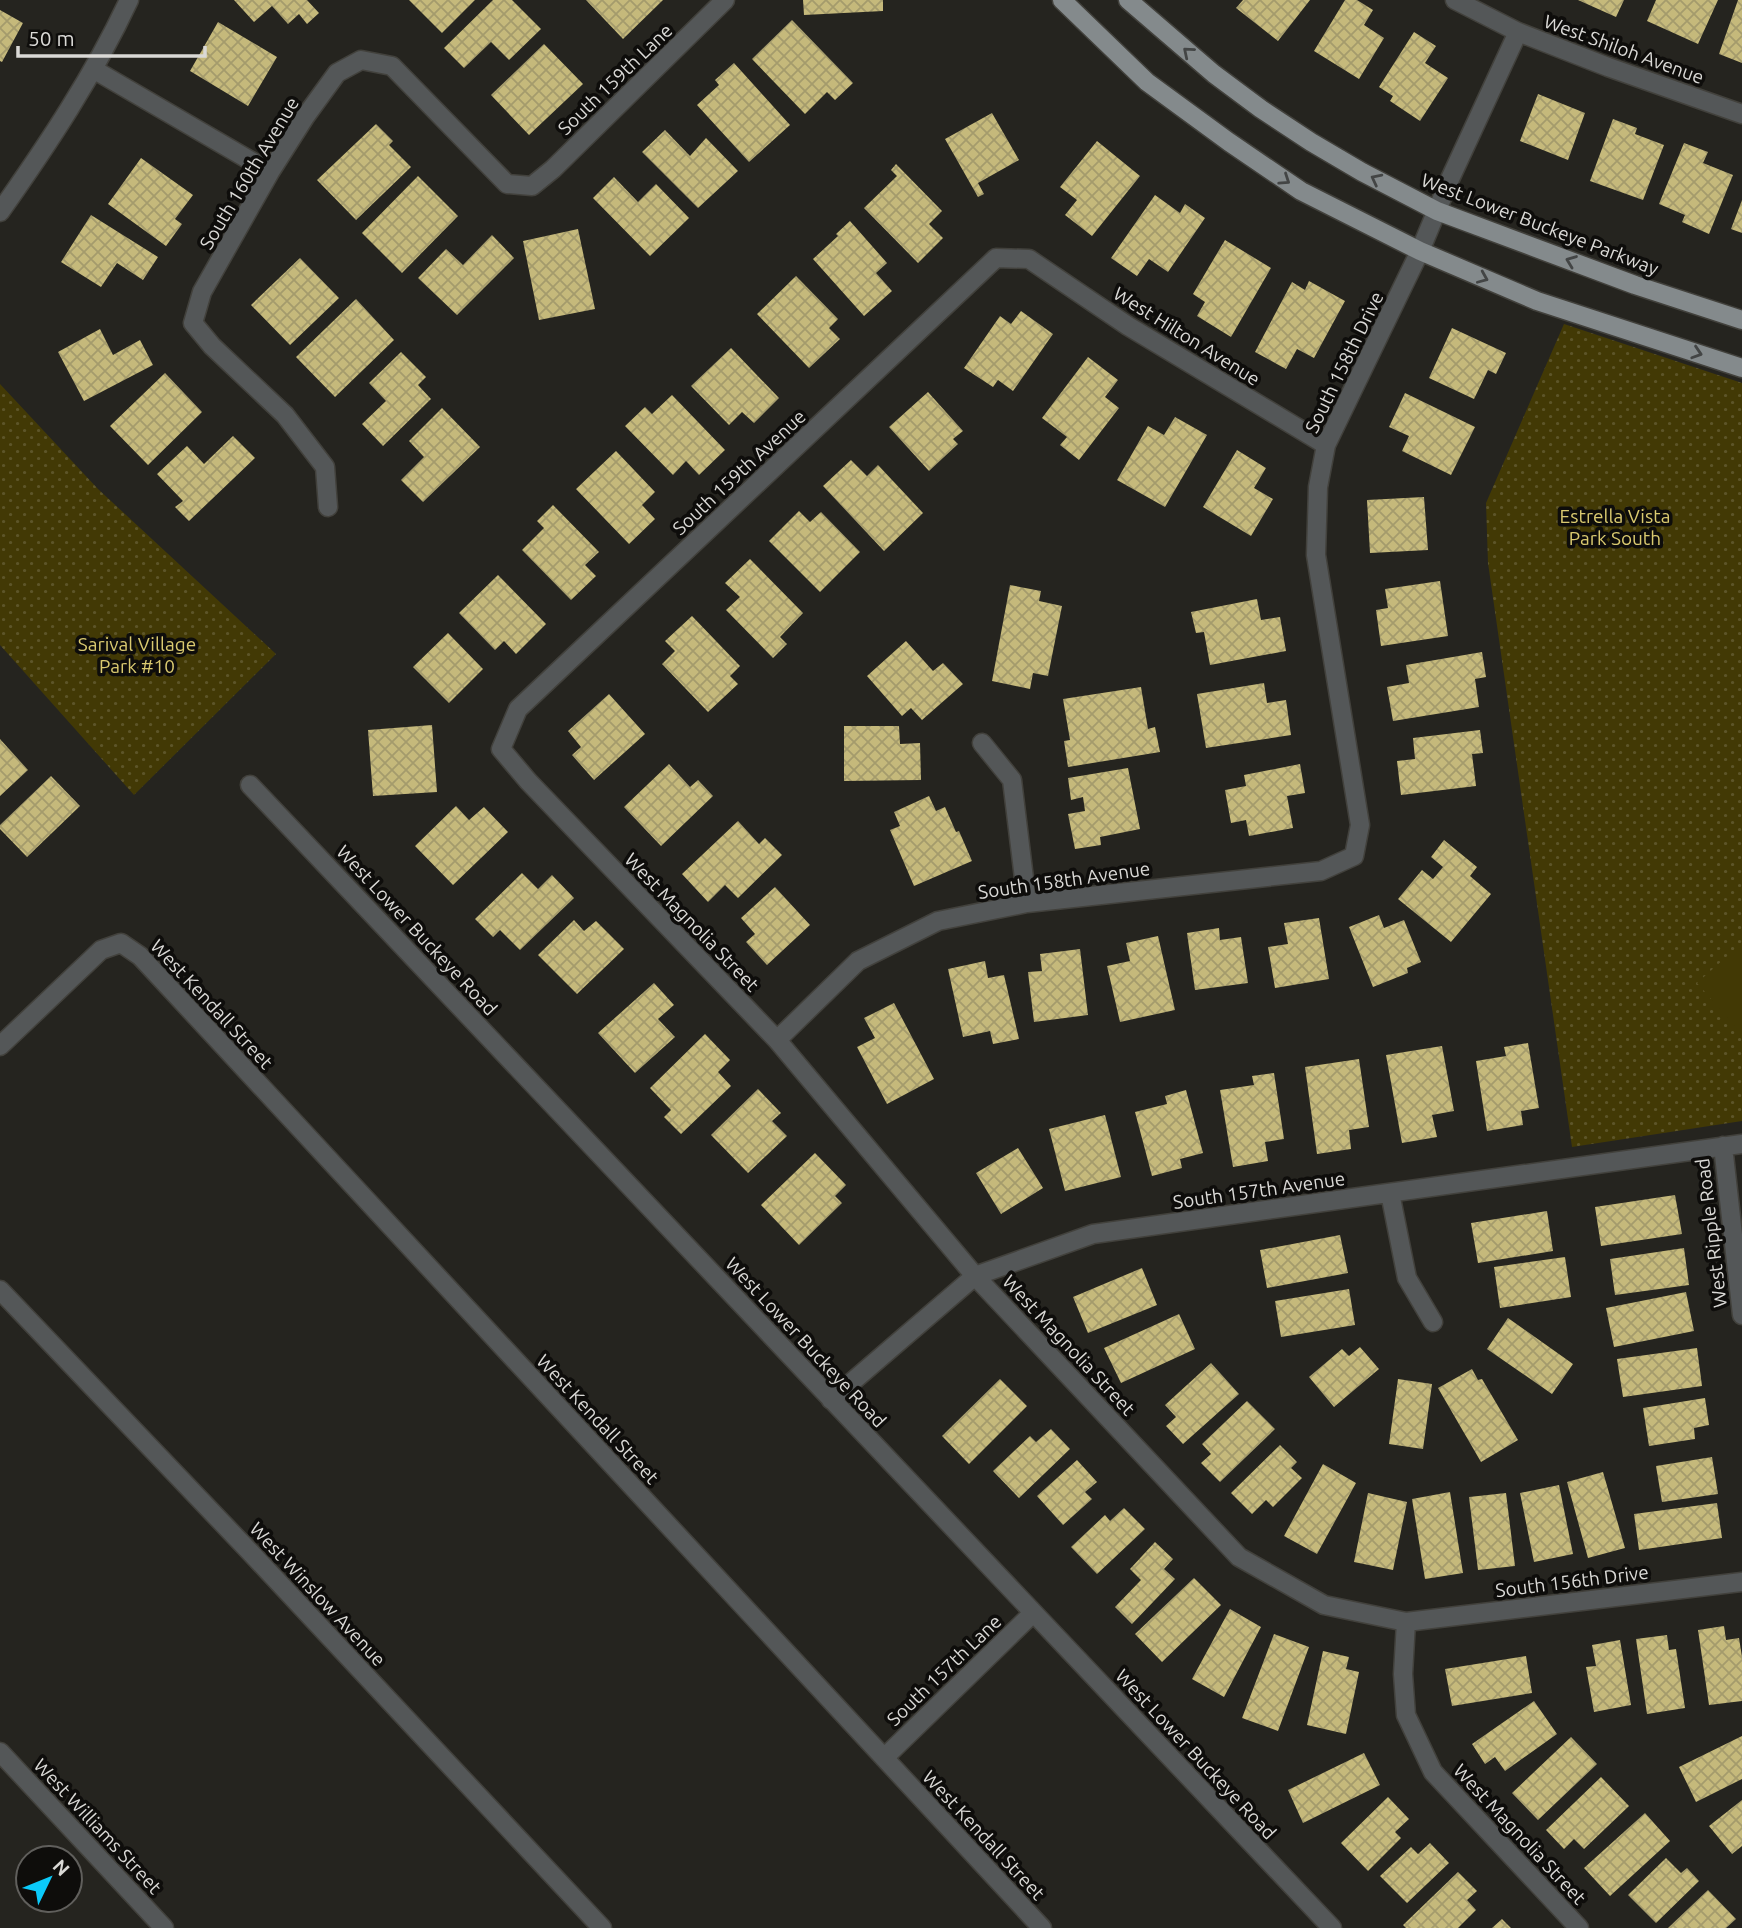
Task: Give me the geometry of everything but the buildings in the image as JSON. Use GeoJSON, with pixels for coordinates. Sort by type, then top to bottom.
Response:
{"type":"FeatureCollection","features":[{"type":"Feature","properties":{"kind":"main road"},"geometry":{"type":"LineString","coordinates":[[1062,0],[1147,82],[1228,142],[1301,191],[1420,251],[1537,302],[1742,368]]}},
{"type":"Feature","properties":{"kind":"main road","name":"West Lower Buckeye Parkway"},"geometry":{"type":"LineString","coordinates":[[1128,0],[1214,74],[1261,109],[1352,166],[1437,211],[1635,285],[1742,320]]}},
{"type":"Feature","properties":{"kind":"street"},"geometry":{"type":"LineString","coordinates":[[0,212],[93,69],[129,0]]}},
{"type":"Feature","properties":{"kind":"street","name":"South 159th Lane"},"geometry":{"type":"LineString","coordinates":[[361,60],[392,66],[508,184],[532,186],[553,169],[725,0]]}},
{"type":"Feature","properties":{"kind":"street","name":"West Shiloh Avenue"},"geometry":{"type":"LineString","coordinates":[[1455,0],[1517,32],[1742,114]]}},
{"type":"Feature","properties":{"kind":"street","name":"South 158th Drive"},"geometry":{"type":"LineString","coordinates":[[1354,856],[1360,825],[1316,555],[1318,487],[1326,445],[1420,251],[1517,32]]}},
{"type":"Feature","properties":{"kind":"street","name":"South 160th Avenue"},"geometry":{"type":"LineString","coordinates":[[328,508],[326,467],[285,415],[212,346],[193,323],[202,292],[270,172],[305,117],[337,73],[361,60]]}},
{"type":"Feature","properties":{"kind":"street"},"geometry":{"type":"LineString","coordinates":[[93,69],[270,172]]}},
{"type":"Feature","properties":{"kind":"street","name":"South 159th Avenue"},"geometry":{"type":"LineString","coordinates":[[501,749],[518,709],[996,258],[1029,259]]}},
{"type":"Feature","properties":{"kind":"street","name":"West Hilton Avenue"},"geometry":{"type":"LineString","coordinates":[[1029,259],[1128,326],[1326,445]]}},
{"type":"Feature","properties":{"kind":"street"},"geometry":{"type":"LineString","coordinates":[[982,743],[1012,780],[1027,903]]}},
{"type":"Feature","properties":{"kind":"street","name":"West Magnolia Street"},"geometry":{"type":"LineString","coordinates":[[501,749],[528,781],[777,1040],[975,1276],[1239,1557],[1324,1605],[1406,1622],[1403,1674],[1406,1715],[1433,1772],[1579,1928]]}},
{"type":"Feature","properties":{"kind":"street","name":"West Lower Buckeye Road"},"geometry":{"type":"LineString","coordinates":[[250,785],[1332,1928]]}},
{"type":"Feature","properties":{"kind":"street","name":"South 158th Avenue"},"geometry":{"type":"LineString","coordinates":[[777,1040],[858,961],[939,921],[1027,903],[1321,871],[1354,856]]}},
{"type":"Feature","properties":{"kind":"street","name":"West Kendall Street"},"geometry":{"type":"LineString","coordinates":[[0,1046],[102,950],[121,943],[139,956],[1042,1928]]}},
{"type":"Feature","properties":{"kind":"street","name":"South 157th Avenue"},"geometry":{"type":"LineString","coordinates":[[831,1399],[975,1276],[1093,1234],[1742,1144]]}},
{"type":"Feature","properties":{"kind":"street","name":"West Ripple Road"},"geometry":{"type":"LineString","coordinates":[[1723,1146],[1742,1315]]}},
{"type":"Feature","properties":{"kind":"street"},"geometry":{"type":"LineString","coordinates":[[1390,1193],[1406,1278],[1433,1322]]}},
{"type":"Feature","properties":{"kind":"street","name":"West Winslow Avenue"},"geometry":{"type":"LineString","coordinates":[[0,1290],[602,1928]]}},
{"type":"Feature","properties":{"kind":"street","name":"South 156th Drive"},"geometry":{"type":"LineString","coordinates":[[1406,1622],[1742,1582]]}},
{"type":"Feature","properties":{"kind":"street","name":"South 157th Lane"},"geometry":{"type":"LineString","coordinates":[[884,1758],[1034,1613]]}},
{"type":"Feature","properties":{"kind":"street","name":"West Williams Street"},"geometry":{"type":"LineString","coordinates":[[0,1752],[164,1928]]}},
{"type":"Feature","properties":{"kind":"green space","name":"Estrella Vista Park South"},"geometry":{"type":"Polygon","coordinates":[[[1564,324],[1742,383],[1742,1121],[1572,1147],[1488,563],[1486,503],[1564,324]]]}},
{"type":"Feature","properties":{"kind":"green space","name":"Sarival Village Park #10"},"geometry":{"type":"Polygon","coordinates":[[[0,384],[98,489],[276,654],[134,795],[0,645],[0,384]]]}},
{"type":"Feature","properties":{"kind":"green space"},"geometry":{"type":"Polygon","coordinates":[[[1742,943],[1742,1034],[1697,983],[1742,943]]]}}]}
